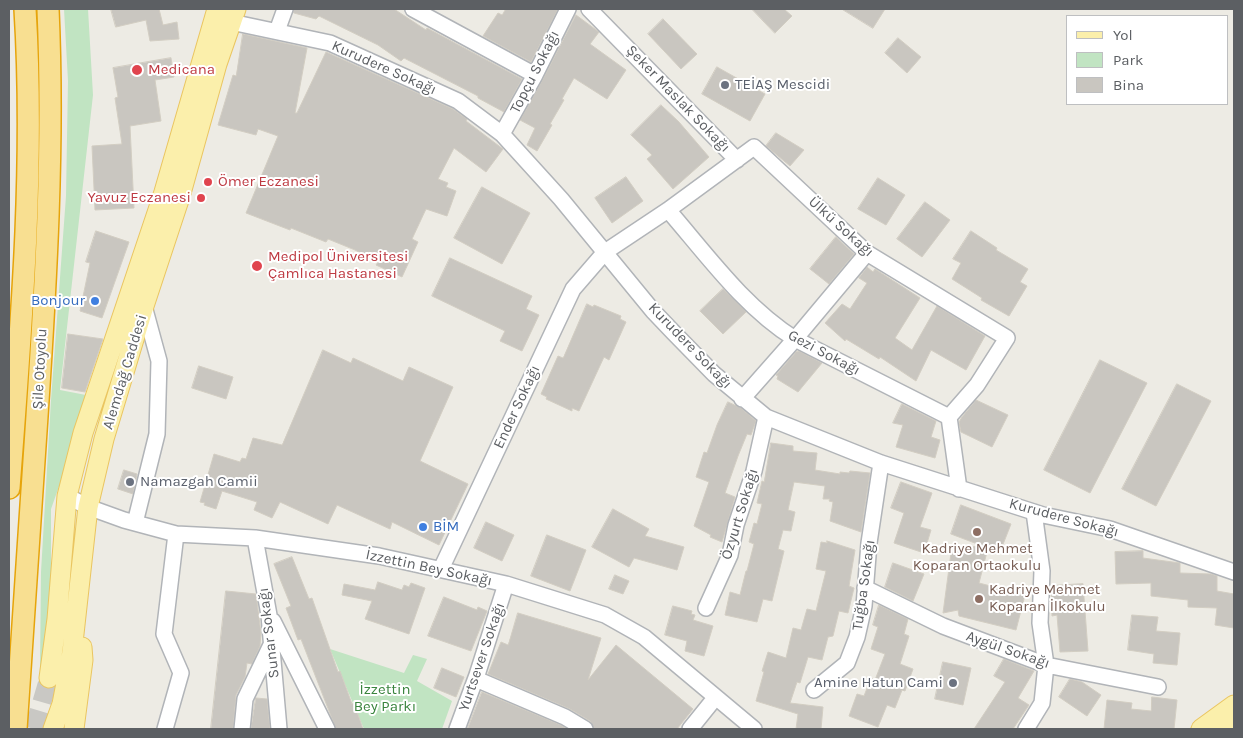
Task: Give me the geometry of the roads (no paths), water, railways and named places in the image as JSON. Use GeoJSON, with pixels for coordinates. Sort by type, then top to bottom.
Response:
{"type":"FeatureCollection","features":[{"type":"Feature","properties":{"kind":"highway","name":"Şile Otoyolu"},"geometry":{"type":"LineString","coordinates":[[9,488],[27,215],[29,69],[25,9]]}},
{"type":"Feature","properties":{"kind":"highway","name":"Şile Otoyolu"},"geometry":{"type":"LineString","coordinates":[[16,729],[49,211],[50,66],[48,9]]}},
{"type":"Feature","properties":{"kind":"main road","name":"Alemdağ Caddesi"},"geometry":{"type":"LineString","coordinates":[[53,729],[62,704],[72,652],[88,507],[104,439],[144,306],[180,197],[217,64],[224,15]]}},
{"type":"Feature","properties":{"kind":"main road","name":"Alemdağ Caddesi"},"geometry":{"type":"LineString","coordinates":[[49,678],[57,619],[67,496],[83,433],[224,15]]}},
{"type":"Feature","properties":{"kind":"main road"},"geometry":{"type":"LineString","coordinates":[[74,729],[83,660],[79,586]]}},
{"type":"Feature","properties":{"kind":"main road"},"geometry":{"type":"LineString","coordinates":[[1201,729],[1234,705]]}},
{"type":"Feature","properties":{"kind":"main road"},"geometry":{"type":"LineString","coordinates":[[1225,729],[1234,723]]}},
{"type":"Feature","properties":{"kind":"street"},"geometry":{"type":"LineString","coordinates":[[277,32],[285,9]]}},
{"type":"Feature","properties":{"kind":"street"},"geometry":{"type":"LineString","coordinates":[[413,9],[535,76]]}},
{"type":"Feature","properties":{"kind":"street","name":"Topçu Sokağı"},"geometry":{"type":"LineString","coordinates":[[502,134],[535,76],[568,9]]}},
{"type":"Feature","properties":{"kind":"street","name":"Şeker Maslak Sokağı"},"geometry":{"type":"LineString","coordinates":[[589,9],[737,160],[668,210],[605,252]]}},
{"type":"Feature","properties":{"kind":"street","name":"Kurudere Sokağı"},"geometry":{"type":"LineString","coordinates":[[224,15],[277,32],[330,43],[458,101],[502,134],[561,200],[673,332],[714,374],[766,417],[881,463],[1034,512],[1110,529],[1234,572]]}},
{"type":"Feature","properties":{"kind":"street","name":"Ülkü Sokağı"},"geometry":{"type":"LineString","coordinates":[[737,160],[754,147],[868,253],[1007,338],[977,385],[949,417]]}},
{"type":"Feature","properties":{"kind":"street","name":"Gezi Sokağı"},"geometry":{"type":"LineString","coordinates":[[668,210],[724,275],[760,313],[782,331],[795,340],[949,417]]}},
{"type":"Feature","properties":{"kind":"street","name":"Ender Sokağı"},"geometry":{"type":"LineString","coordinates":[[441,569],[573,289],[605,252]]}},
{"type":"Feature","properties":{"kind":"street"},"geometry":{"type":"LineString","coordinates":[[742,399],[795,340],[868,253]]}},
{"type":"Feature","properties":{"kind":"street"},"geometry":{"type":"LineString","coordinates":[[135,523],[157,434],[159,360],[144,306]]}},
{"type":"Feature","properties":{"kind":"street","name":"Özyurt Sokağı"},"geometry":{"type":"LineString","coordinates":[[706,608],[730,555],[736,525],[754,471],[766,417]]}},
{"type":"Feature","properties":{"kind":"street"},"geometry":{"type":"LineString","coordinates":[[949,417],[960,488]]}},
{"type":"Feature","properties":{"kind":"street","name":"Tuğba Sokağı"},"geometry":{"type":"LineString","coordinates":[[814,690],[846,663],[857,637],[881,463]]}},
{"type":"Feature","properties":{"kind":"street","name":"İzzettin Bey Sokağı"},"geometry":{"type":"LineString","coordinates":[[67,496],[88,507],[135,523],[176,534],[255,538],[379,556],[506,584],[604,615],[644,637],[754,729]]}},
{"type":"Feature","properties":{"kind":"street"},"geometry":{"type":"LineString","coordinates":[[1026,729],[1042,703],[1046,665],[1040,623],[1042,571],[1034,512]]}},
{"type":"Feature","properties":{"kind":"street"},"geometry":{"type":"LineString","coordinates":[[165,729],[181,673],[164,634],[176,534]]}},
{"type":"Feature","properties":{"kind":"street","name":"Sunar Sokağı"},"geometry":{"type":"LineString","coordinates":[[255,538],[270,614],[279,729]]}},
{"type":"Feature","properties":{"kind":"street","name":"Yurtsever Sokağı"},"geometry":{"type":"LineString","coordinates":[[457,729],[476,679],[506,584]]}},
{"type":"Feature","properties":{"kind":"street","name":"Aygül Sokağı"},"geometry":{"type":"LineString","coordinates":[[865,588],[943,626],[1046,665],[1158,687]]}},
{"type":"Feature","properties":{"kind":"street"},"geometry":{"type":"LineString","coordinates":[[270,614],[327,729]]}},
{"type":"Feature","properties":{"kind":"street"},"geometry":{"type":"LineString","coordinates":[[242,729],[245,699],[271,645]]}},
{"type":"Feature","properties":{"kind":"street"},"geometry":{"type":"LineString","coordinates":[[476,679],[565,717],[585,729]]}},
{"type":"Feature","properties":{"kind":"street"},"geometry":{"type":"LineString","coordinates":[[690,729],[715,698]]}},
{"type":"Feature","properties":{"kind":"tunnel"},"geometry":{"type":"LineString","coordinates":[[34,729],[49,678]]}},
{"type":"Feature","properties":{"kind":"place","name":"Medicana"},"geometry":{"type":"Point","coordinates":[137,70]}},
{"type":"Feature","properties":{"kind":"place","name":"TEİAŞ Mescidi"},"geometry":{"type":"Point","coordinates":[725,85]}},
{"type":"Feature","properties":{"kind":"place","name":"Ömer Eczanesi"},"geometry":{"type":"Point","coordinates":[208,182]}},
{"type":"Feature","properties":{"kind":"place","name":"Yavuz Eczanesi"},"geometry":{"type":"Point","coordinates":[201,198]}},
{"type":"Feature","properties":{"kind":"place","name":"Medipol Üniversitesi Çamlıca Hastanesi"},"geometry":{"type":"Point","coordinates":[257,266]}},
{"type":"Feature","properties":{"kind":"place","name":"Bonjour"},"geometry":{"type":"Point","coordinates":[95,301]}},
{"type":"Feature","properties":{"kind":"place","name":"Namazgah Camii"},"geometry":{"type":"Point","coordinates":[130,482]}},
{"type":"Feature","properties":{"kind":"place","name":"BİM"},"geometry":{"type":"Point","coordinates":[423,527]}},
{"type":"Feature","properties":{"kind":"place","name":"Kadriye Mehmet Koparan Ortaokulu"},"geometry":{"type":"Point","coordinates":[977,532]}},
{"type":"Feature","properties":{"kind":"place","name":"Kadriye Mehmet Koparan İlkokulu"},"geometry":{"type":"Point","coordinates":[979,599]}},
{"type":"Feature","properties":{"kind":"place","name":"Amine Hatun Cami"},"geometry":{"type":"Point","coordinates":[953,683]}},
{"type":"Feature","properties":{"kind":"park label","name":"İzzettin Bey Parkı"},"geometry":{"type":"Point","coordinates":[385,698]}}]}
